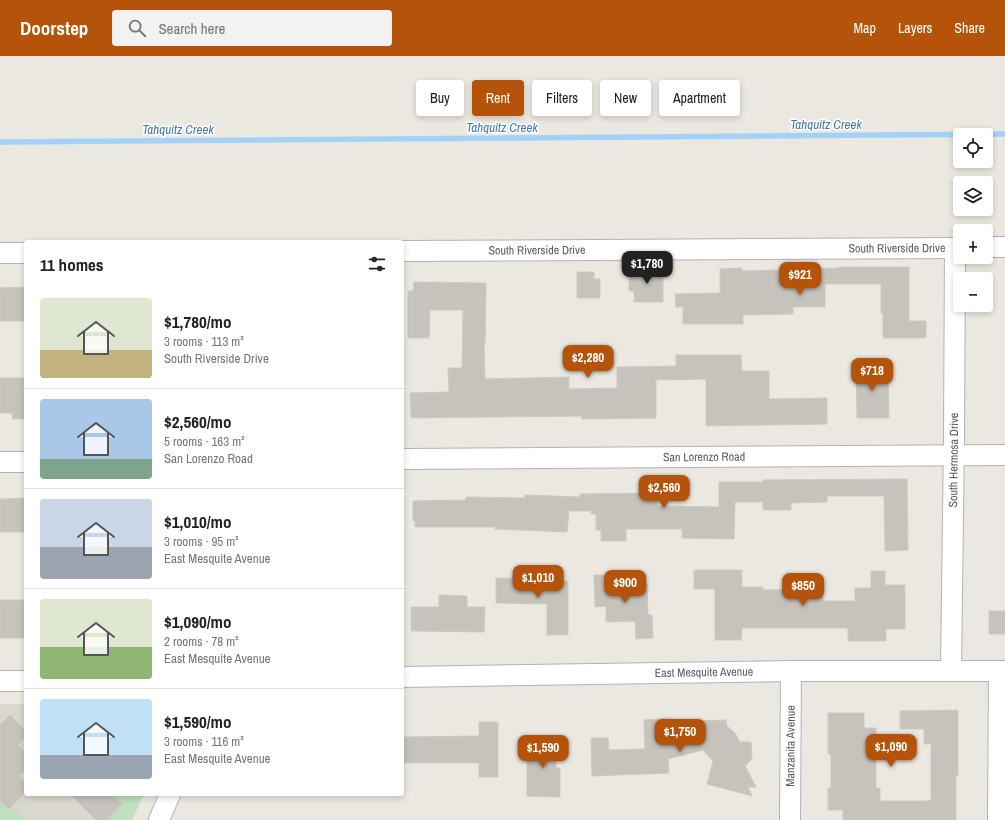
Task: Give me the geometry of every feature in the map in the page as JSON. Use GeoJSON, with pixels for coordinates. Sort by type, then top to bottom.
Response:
{"type":"FeatureCollection","features":[{"type":"Feature","properties":{"kind":"street"},"geometry":{"type":"LineString","coordinates":[[993,248],[1005,247]]}},
{"type":"Feature","properties":{"kind":"street","name":"South Riverside Drive"},"geometry":{"type":"LineString","coordinates":[[404,251],[953,248]]}},
{"type":"Feature","properties":{"kind":"street"},"geometry":{"type":"LineString","coordinates":[[0,253],[24,253]]}},
{"type":"Feature","properties":{"kind":"street","name":"South Hermosa Drive"},"geometry":{"type":"LineString","coordinates":[[952,671],[958,264]]}},
{"type":"Feature","properties":{"kind":"street","name":"San Lorenzo Road"},"geometry":{"type":"LineString","coordinates":[[404,459],[1005,455]]}},
{"type":"Feature","properties":{"kind":"street"},"geometry":{"type":"LineString","coordinates":[[0,462],[24,462]]}},
{"type":"Feature","properties":{"kind":"street","name":"East Mesquite Avenue"},"geometry":{"type":"LineString","coordinates":[[404,677],[791,671],[1002,671]]}},
{"type":"Feature","properties":{"kind":"street","name":"Manzanita Avenue"},"geometry":{"type":"LineString","coordinates":[[790,820],[791,671]]}},
{"type":"Feature","properties":{"kind":"street"},"geometry":{"type":"LineString","coordinates":[[998,820],[1002,671]]}},
{"type":"Feature","properties":{"kind":"street"},"geometry":{"type":"LineString","coordinates":[[0,681],[24,681]]}},
{"type":"Feature","properties":{"kind":"street"},"geometry":{"type":"LineString","coordinates":[[159,820],[169,796]]}},
{"type":"Feature","properties":{"kind":"shaded area"},"geometry":{"type":"Polygon","coordinates":[[[0,704],[24,704],[24,796],[143,796],[132,820],[0,820],[0,704]]]}},
{"type":"Feature","properties":{"kind":"green space"},"geometry":{"type":"Polygon","coordinates":[[[113,796],[143,796],[131,820],[107,820],[122,805],[113,796]]]}},
{"type":"Feature","properties":{"kind":"green space"},"geometry":{"type":"Polygon","coordinates":[[[0,801],[8,809],[16,811],[25,820],[0,820],[0,801]]]}},
{"type":"Feature","properties":{"kind":"building"},"geometry":{"type":"Polygon","coordinates":[[[839,267],[909,267],[909,321],[926,321],[926,338],[883,338],[881,284],[825,284],[825,307],[793,307],[793,314],[743,315],[743,324],[683,324],[683,307],[676,307],[675,294],[720,293],[720,269],[742,268],[742,271],[839,267]]]}},
{"type":"Feature","properties":{"kind":"building"},"geometry":{"type":"Polygon","coordinates":[[[629,269],[663,269],[663,302],[634,302],[634,291],[629,291],[629,269]]]}},
{"type":"Feature","properties":{"kind":"building"},"geometry":{"type":"Polygon","coordinates":[[[577,272],[594,272],[594,279],[600,279],[600,298],[577,298],[577,272]]]}},
{"type":"Feature","properties":{"kind":"building"},"geometry":{"type":"Polygon","coordinates":[[[414,282],[486,283],[484,343],[485,379],[569,377],[569,389],[617,388],[617,367],[676,366],[676,355],[741,355],[742,371],[769,371],[769,399],[827,398],[827,424],[706,426],[706,379],[656,380],[656,418],[582,419],[582,416],[411,418],[410,393],[449,392],[448,368],[462,368],[463,310],[430,310],[429,338],[408,338],[408,291],[413,291],[414,282]]]}},
{"type":"Feature","properties":{"kind":"building"},"geometry":{"type":"Polygon","coordinates":[[[24,287],[24,321],[0,321],[0,288],[24,287]]]}},
{"type":"Feature","properties":{"kind":"building"},"geometry":{"type":"Polygon","coordinates":[[[856,367],[888,367],[889,418],[857,418],[856,367]]]}},
{"type":"Feature","properties":{"kind":"building"},"geometry":{"type":"Polygon","coordinates":[[[0,378],[24,378],[24,419],[12,419],[12,413],[0,413],[0,378]]]}},
{"type":"Feature","properties":{"kind":"building"},"geometry":{"type":"Polygon","coordinates":[[[907,479],[908,550],[885,551],[884,496],[827,496],[827,502],[791,503],[791,510],[763,510],[763,502],[735,502],[734,539],[682,538],[682,529],[626,529],[626,541],[601,541],[601,530],[596,530],[596,514],[591,514],[591,511],[569,511],[567,532],[495,529],[495,527],[415,527],[415,521],[413,521],[413,501],[466,500],[466,497],[525,498],[525,495],[580,497],[580,494],[657,493],[657,506],[719,507],[719,482],[763,482],[763,480],[907,479]]]}},
{"type":"Feature","properties":{"kind":"building"},"geometry":{"type":"Polygon","coordinates":[[[24,498],[24,532],[0,532],[0,499],[24,498]]]}},
{"type":"Feature","properties":{"kind":"building"},"geometry":{"type":"Polygon","coordinates":[[[694,570],[742,570],[742,587],[763,587],[763,590],[823,589],[823,601],[855,601],[855,588],[871,588],[871,571],[885,571],[885,585],[905,585],[905,629],[886,629],[886,641],[848,641],[848,628],[742,628],[741,640],[715,640],[715,589],[694,589],[694,570]]]}},
{"type":"Feature","properties":{"kind":"building"},"geometry":{"type":"Polygon","coordinates":[[[594,575],[610,575],[610,586],[647,584],[648,615],[652,615],[653,638],[636,639],[635,621],[606,622],[606,606],[595,607],[594,575]]]}},
{"type":"Feature","properties":{"kind":"building"},"geometry":{"type":"Polygon","coordinates":[[[496,578],[549,579],[549,581],[568,581],[568,635],[547,635],[547,604],[496,603],[496,578]]]}},
{"type":"Feature","properties":{"kind":"building"},"geometry":{"type":"Polygon","coordinates":[[[439,595],[467,596],[467,607],[485,607],[484,632],[411,631],[411,607],[439,607],[439,595]]]}},
{"type":"Feature","properties":{"kind":"building"},"geometry":{"type":"Polygon","coordinates":[[[0,600],[24,600],[24,638],[0,638],[0,600]]]}},
{"type":"Feature","properties":{"kind":"building"},"geometry":{"type":"Polygon","coordinates":[[[989,611],[1005,611],[1005,634],[989,634],[989,611]]]}},
{"type":"Feature","properties":{"kind":"building"},"geometry":{"type":"Polygon","coordinates":[[[958,710],[956,820],[843,820],[843,810],[828,810],[828,788],[831,788],[831,754],[828,754],[828,713],[864,713],[864,728],[876,728],[876,788],[880,788],[880,801],[928,801],[931,800],[931,744],[924,744],[924,729],[900,729],[900,711],[958,710]]]}},
{"type":"Feature","properties":{"kind":"building"},"geometry":{"type":"Polygon","coordinates":[[[10,715],[24,729],[24,739],[18,745],[24,751],[24,772],[19,776],[24,781],[24,794],[9,809],[0,801],[0,725],[10,715]]]}},
{"type":"Feature","properties":{"kind":"building"},"geometry":{"type":"Polygon","coordinates":[[[668,719],[668,722],[726,720],[727,726],[735,733],[740,742],[751,742],[752,759],[745,766],[756,787],[748,787],[752,796],[707,784],[713,761],[703,750],[668,759],[669,773],[592,776],[591,738],[608,738],[609,750],[645,749],[644,720],[668,719]]]}},
{"type":"Feature","properties":{"kind":"building"},"geometry":{"type":"Polygon","coordinates":[[[479,722],[498,722],[498,777],[479,777],[479,763],[404,763],[404,737],[479,736],[479,722]]]}},
{"type":"Feature","properties":{"kind":"building"},"geometry":{"type":"Polygon","coordinates":[[[527,740],[556,740],[556,768],[560,768],[560,797],[527,796],[527,740]]]}},
{"type":"Feature","properties":{"kind":"building"},"geometry":{"type":"Polygon","coordinates":[[[72,796],[113,796],[122,804],[107,820],[96,820],[72,796]]]}},
{"type":"Feature","properties":{"kind":"waterway","name":"Tahquitz Creek"},"geometry":{"type":"LineString","coordinates":[[0,142],[1005,134]]}}]}
